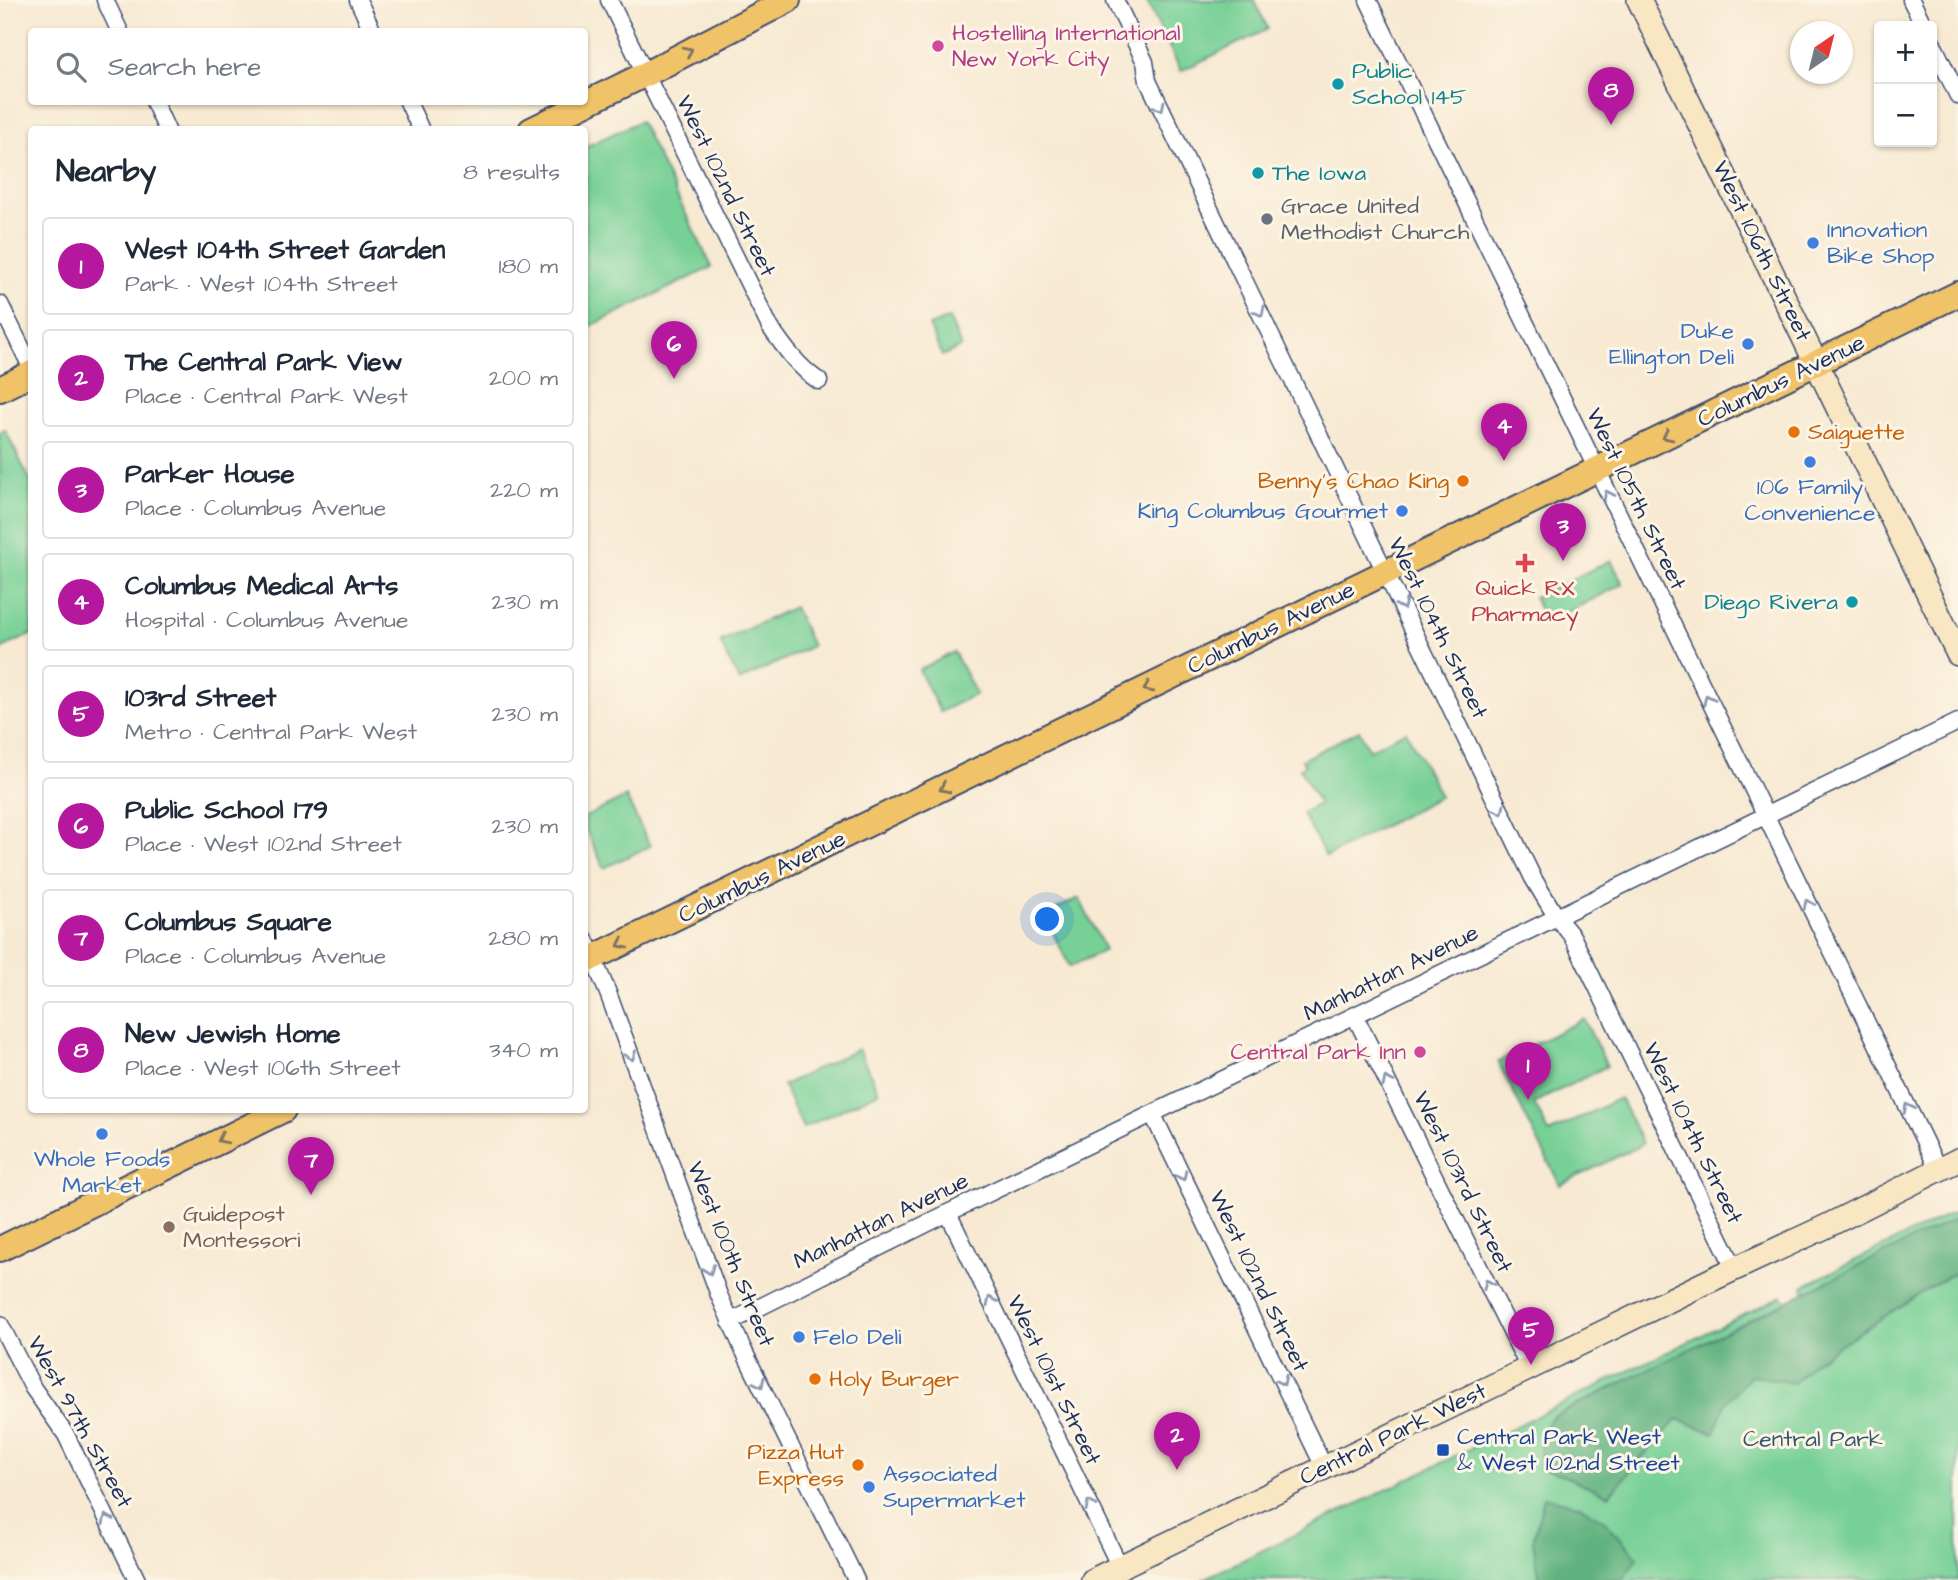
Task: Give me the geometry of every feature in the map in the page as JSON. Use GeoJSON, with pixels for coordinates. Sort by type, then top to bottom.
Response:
{"type":"FeatureCollection","features":[{"type":"Feature","properties":{"kind":"main road"},"geometry":{"type":"LineString","coordinates":[[588,102],[788,0]]}},
{"type":"Feature","properties":{"kind":"main road","name":"West 106th Street"},"geometry":{"type":"LineString","coordinates":[[1639,0],[1958,654]]}},
{"type":"Feature","properties":{"kind":"main road"},"geometry":{"type":"LineString","coordinates":[[539,126],[582,105]]}},
{"type":"Feature","properties":{"kind":"main road","name":"Columbus Avenue"},"geometry":{"type":"LineString","coordinates":[[588,952],[1386,573],[1958,294]]}},
{"type":"Feature","properties":{"kind":"main road"},"geometry":{"type":"LineString","coordinates":[[0,389],[28,373]]}},
{"type":"Feature","properties":{"kind":"main road"},"geometry":{"type":"LineString","coordinates":[[0,1249],[277,1113]]}},
{"type":"Feature","properties":{"kind":"main road","name":"Central Park West"},"geometry":{"type":"LineString","coordinates":[[1093,1580],[1825,1227],[1948,1164]]}},
{"type":"Feature","properties":{"kind":"street"},"geometry":{"type":"LineString","coordinates":[[105,0],[118,28]]}},
{"type":"Feature","properties":{"kind":"street"},"geometry":{"type":"LineString","coordinates":[[358,0],[371,28]]}},
{"type":"Feature","properties":{"kind":"street","name":"West 102nd Street"},"geometry":{"type":"LineString","coordinates":[[609,0],[771,327],[786,350],[810,375],[820,380]]}},
{"type":"Feature","properties":{"kind":"street","name":"West 104th Street"},"geometry":{"type":"LineString","coordinates":[[1115,0],[1145,62],[1148,81],[1533,878],[1557,918],[1572,936],[1735,1269]]}},
{"type":"Feature","properties":{"kind":"street","name":"West 105th Street"},"geometry":{"type":"LineString","coordinates":[[1368,0],[1765,816],[1948,1164]]}},
{"type":"Feature","properties":{"kind":"street"},"geometry":{"type":"LineString","coordinates":[[1911,0],[1922,21]]}},
{"type":"Feature","properties":{"kind":"street"},"geometry":{"type":"LineString","coordinates":[[1937,52],[1958,96]]}},
{"type":"Feature","properties":{"kind":"street"},"geometry":{"type":"LineString","coordinates":[[155,105],[165,126]]}},
{"type":"Feature","properties":{"kind":"street"},"geometry":{"type":"LineString","coordinates":[[409,105],[419,126]]}},
{"type":"Feature","properties":{"kind":"street"},"geometry":{"type":"LineString","coordinates":[[0,304],[28,363]]}},
{"type":"Feature","properties":{"kind":"street","name":"Manhattan Avenue"},"geometry":{"type":"LineString","coordinates":[[730,1322],[948,1213],[1958,722]]}},
{"type":"Feature","properties":{"kind":"street","name":"West 100th Street"},"geometry":{"type":"LineString","coordinates":[[588,952],[730,1322],[856,1580]]}},
{"type":"Feature","properties":{"kind":"street","name":"West 103rd Street"},"geometry":{"type":"LineString","coordinates":[[1355,1016],[1529,1368]]}},
{"type":"Feature","properties":{"kind":"street","name":"West 102nd Street"},"geometry":{"type":"LineString","coordinates":[[1153,1115],[1325,1467]]}},
{"type":"Feature","properties":{"kind":"street","name":"West 101st Street"},"geometry":{"type":"LineString","coordinates":[[948,1213],[1120,1567]]}},
{"type":"Feature","properties":{"kind":"street","name":"West 97th Street"},"geometry":{"type":"LineString","coordinates":[[0,1324],[33,1388],[66,1435],[137,1580]]}},
{"type":"Feature","properties":{"kind":"green space"},"geometry":{"type":"Polygon","coordinates":[[[1146,0],[1254,0],[1268,29],[1181,71],[1146,0]]]}},
{"type":"Feature","properties":{"kind":"green space"},"geometry":{"type":"Polygon","coordinates":[[[640,121],[712,267],[588,328],[588,146],[640,121]]]}},
{"type":"Feature","properties":{"kind":"green space"},"geometry":{"type":"Polygon","coordinates":[[[949,318],[961,347],[942,356],[929,326],[949,318]]]}},
{"type":"Feature","properties":{"kind":"green space"},"geometry":{"type":"Polygon","coordinates":[[[5,430],[28,476],[28,636],[0,649],[0,433],[5,430]]]}},
{"type":"Feature","properties":{"kind":"green space"},"geometry":{"type":"Polygon","coordinates":[[[1611,560],[1623,584],[1546,623],[1534,598],[1611,560]]]}},
{"type":"Feature","properties":{"kind":"green space"},"geometry":{"type":"Polygon","coordinates":[[[794,607],[812,646],[739,681],[720,642],[794,607]]]}},
{"type":"Feature","properties":{"kind":"green space"},"geometry":{"type":"Polygon","coordinates":[[[954,652],[976,694],[940,712],[919,670],[954,652]]]}},
{"type":"Feature","properties":{"kind":"green space"},"geometry":{"type":"Polygon","coordinates":[[[1359,730],[1369,750],[1406,731],[1440,796],[1326,857],[1302,813],[1319,804],[1300,768],[1305,765],[1302,760],[1359,730]]]}},
{"type":"Feature","properties":{"kind":"green space"},"geometry":{"type":"Polygon","coordinates":[[[626,797],[650,846],[604,868],[588,834],[588,816],[626,797]]]}},
{"type":"Feature","properties":{"kind":"green space"},"geometry":{"type":"Polygon","coordinates":[[[1079,898],[1105,950],[1070,967],[1044,915],[1079,898]]]}},
{"type":"Feature","properties":{"kind":"green space"},"geometry":{"type":"Polygon","coordinates":[[[1584,1019],[1607,1066],[1534,1103],[1549,1133],[1620,1098],[1643,1144],[1560,1185],[1498,1062],[1584,1019]]]}},
{"type":"Feature","properties":{"kind":"green space"},"geometry":{"type":"Polygon","coordinates":[[[858,1049],[879,1092],[803,1128],[783,1085],[858,1049]]]}},
{"type":"Feature","properties":{"kind":"green space","name":"Central Park"},"geometry":{"type":"Polygon","coordinates":[[[1958,1210],[1958,1580],[1202,1580],[1782,1296],[1786,1302],[1805,1293],[1803,1286],[1958,1210]]]}},
{"type":"Feature","properties":{"kind":"green space"},"geometry":{"type":"Polygon","coordinates":[[[1958,1217],[1958,1273],[1948,1276],[1816,1360],[1793,1383],[1751,1375],[1726,1402],[1714,1433],[1677,1419],[1609,1495],[1555,1472],[1540,1469],[1542,1431],[1552,1417],[1958,1217]]]}},
{"type":"Feature","properties":{"kind":"green space"},"geometry":{"type":"Polygon","coordinates":[[[1544,1497],[1581,1506],[1606,1522],[1638,1558],[1622,1580],[1540,1580],[1533,1541],[1544,1497]]]}},
{"type":"Feature","properties":{"kind":"place","name":"Hostelling International New York City"},"geometry":{"type":"Point","coordinates":[938,46]}},
{"type":"Feature","properties":{"kind":"place","name":"Public School 145"},"geometry":{"type":"Point","coordinates":[1338,84]}},
{"type":"Feature","properties":{"kind":"place","name":"New Jewish Home"},"geometry":{"type":"Point","coordinates":[1611,125]}},
{"type":"Feature","properties":{"kind":"place","name":"The Iowa"},"geometry":{"type":"Point","coordinates":[1258,173]}},
{"type":"Feature","properties":{"kind":"place","name":"Grace United Methodist Church"},"geometry":{"type":"Point","coordinates":[1267,219]}},
{"type":"Feature","properties":{"kind":"place","name":"Innovation Bike Shop"},"geometry":{"type":"Point","coordinates":[1813,243]}},
{"type":"Feature","properties":{"kind":"place","name":"Duke Ellington Deli"},"geometry":{"type":"Point","coordinates":[1748,344]}},
{"type":"Feature","properties":{"kind":"place","name":"Public School 179"},"geometry":{"type":"Point","coordinates":[674,379]}},
{"type":"Feature","properties":{"kind":"place","name":"Saiguette"},"geometry":{"type":"Point","coordinates":[1794,432]}},
{"type":"Feature","properties":{"kind":"place","name":"Columbus Medical Arts"},"geometry":{"type":"Point","coordinates":[1504,461]}},
{"type":"Feature","properties":{"kind":"place","name":"106 Family Convenience"},"geometry":{"type":"Point","coordinates":[1810,462]}},
{"type":"Feature","properties":{"kind":"place","name":"Benny’s Chao King"},"geometry":{"type":"Point","coordinates":[1463,481]}},
{"type":"Feature","properties":{"kind":"place","name":"King Columbus Gourmet"},"geometry":{"type":"Point","coordinates":[1402,511]}},
{"type":"Feature","properties":{"kind":"place","name":"Parker House"},"geometry":{"type":"Point","coordinates":[1563,561]}},
{"type":"Feature","properties":{"kind":"place","name":"Quick RX Pharmacy"},"geometry":{"type":"Point","coordinates":[1525,563]}},
{"type":"Feature","properties":{"kind":"place","name":"Diego Rivera"},"geometry":{"type":"Point","coordinates":[1852,602]}},
{"type":"Feature","properties":{"kind":"place","name":"Central Park Inn"},"geometry":{"type":"Point","coordinates":[1420,1052]}},
{"type":"Feature","properties":{"kind":"place","name":"West 104th Street Garden"},"geometry":{"type":"Point","coordinates":[1528,1100]}},
{"type":"Feature","properties":{"kind":"place","name":"Whole Foods Market"},"geometry":{"type":"Point","coordinates":[102,1134]}},
{"type":"Feature","properties":{"kind":"place","name":"Columbus Square"},"geometry":{"type":"Point","coordinates":[311,1195]}},
{"type":"Feature","properties":{"kind":"place","name":"Guidepost Montessori"},"geometry":{"type":"Point","coordinates":[169,1227]}},
{"type":"Feature","properties":{"kind":"place","name":"Felo Deli"},"geometry":{"type":"Point","coordinates":[799,1337]}},
{"type":"Feature","properties":{"kind":"place","name":"103rd Street"},"geometry":{"type":"Point","coordinates":[1531,1365]}},
{"type":"Feature","properties":{"kind":"place","name":"Holy Burger"},"geometry":{"type":"Point","coordinates":[815,1379]}},
{"type":"Feature","properties":{"kind":"place","name":"Central Park West & West 102nd Street"},"geometry":{"type":"Point","coordinates":[1443,1450]}},
{"type":"Feature","properties":{"kind":"place","name":"Pizza Hut Express"},"geometry":{"type":"Point","coordinates":[858,1465]}},
{"type":"Feature","properties":{"kind":"place","name":"The Central Park View"},"geometry":{"type":"Point","coordinates":[1177,1470]}},
{"type":"Feature","properties":{"kind":"place","name":"Associated Supermarket"},"geometry":{"type":"Point","coordinates":[869,1487]}}]}
